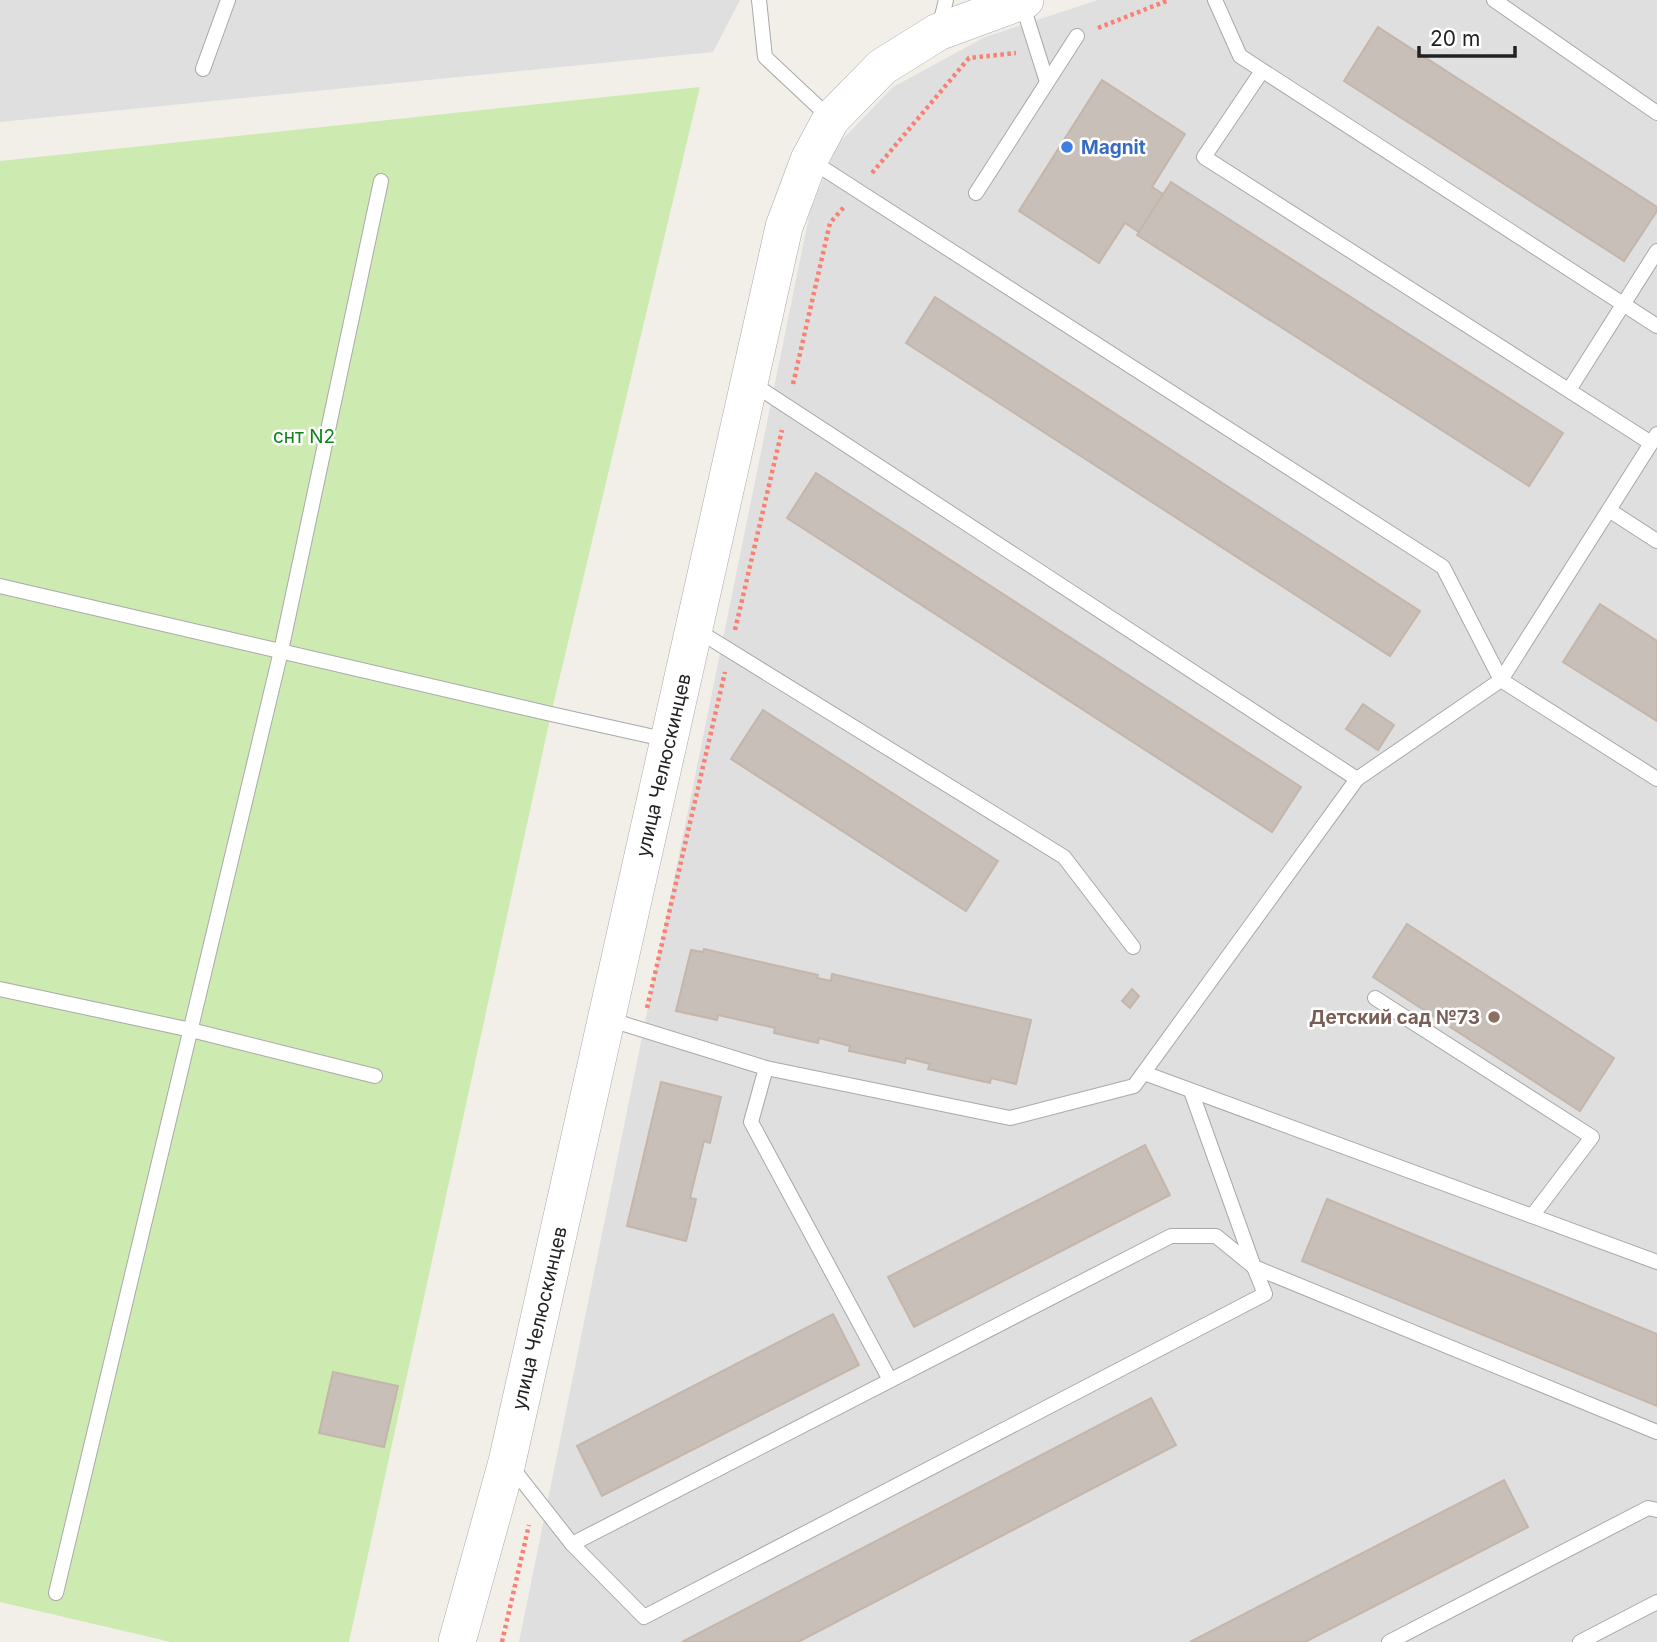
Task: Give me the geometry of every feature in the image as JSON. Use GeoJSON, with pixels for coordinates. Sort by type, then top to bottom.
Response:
{"type":"FeatureCollection","features":[{"type":"Feature","properties":{"kind":"street","name":"улица Челюскинцев"},"geometry":{"type":"LineString","coordinates":[[457,1642],[507,1462],[784,228],[809,160],[831,119],[883,67],[942,16],[1023,1]]}},
{"type":"Feature","properties":{"kind":"lane"},"geometry":{"type":"LineString","coordinates":[[203,69],[228,0]]}},
{"type":"Feature","properties":{"kind":"lane"},"geometry":{"type":"LineString","coordinates":[[758,0],[765,57],[831,119]]}},
{"type":"Feature","properties":{"kind":"lane"},"geometry":{"type":"LineString","coordinates":[[1215,0],[1240,56],[1657,326]]}},
{"type":"Feature","properties":{"kind":"lane"},"geometry":{"type":"LineString","coordinates":[[1494,0],[1657,113]]}},
{"type":"Feature","properties":{"kind":"lane"},"geometry":{"type":"LineString","coordinates":[[1023,1],[1047,82]]}},
{"type":"Feature","properties":{"kind":"lane"},"geometry":{"type":"LineString","coordinates":[[976,193],[1077,36]]}},
{"type":"Feature","properties":{"kind":"lane"},"geometry":{"type":"LineString","coordinates":[[606,1018],[766,1068],[1010,1118],[1134,1086],[1357,779],[1501,680],[1654,438],[1569,390],[1204,157],[1262,71]]}},
{"type":"Feature","properties":{"kind":"lane"},"geometry":{"type":"LineString","coordinates":[[809,160],[1443,567],[1501,680],[1657,779]]}},
{"type":"Feature","properties":{"kind":"lane"},"geometry":{"type":"LineString","coordinates":[[56,1593],[281,651],[382,181]]}},
{"type":"Feature","properties":{"kind":"lane"},"geometry":{"type":"LineString","coordinates":[[1569,390],[1657,251]]}},
{"type":"Feature","properties":{"kind":"lane"},"geometry":{"type":"LineString","coordinates":[[749,382],[1357,779]]}},
{"type":"Feature","properties":{"kind":"lane"},"geometry":{"type":"LineString","coordinates":[[1609,510],[1657,541]]}},
{"type":"Feature","properties":{"kind":"lane"},"geometry":{"type":"LineString","coordinates":[[0,586],[669,740]]}},
{"type":"Feature","properties":{"kind":"lane"},"geometry":{"type":"LineString","coordinates":[[694,628],[1064,857],[1133,947]]}},
{"type":"Feature","properties":{"kind":"lane"},"geometry":{"type":"LineString","coordinates":[[0,989],[191,1030],[375,1076]]}},
{"type":"Feature","properties":{"kind":"lane"},"geometry":{"type":"LineString","coordinates":[[1376,998],[1592,1138],[1532,1216]]}},
{"type":"Feature","properties":{"kind":"lane"},"geometry":{"type":"LineString","coordinates":[[766,1068],[751,1122],[890,1380]]}},
{"type":"Feature","properties":{"kind":"lane"},"geometry":{"type":"LineString","coordinates":[[1144,1073],[1656,1259]]}},
{"type":"Feature","properties":{"kind":"lane"},"geometry":{"type":"LineString","coordinates":[[507,1462],[572,1544],[645,1617],[1265,1294],[1191,1090]]}},
{"type":"Feature","properties":{"kind":"lane"},"geometry":{"type":"LineString","coordinates":[[572,1544],[1171,1236],[1216,1236],[1254,1267],[1657,1432]]}},
{"type":"Feature","properties":{"kind":"lane"},"geometry":{"type":"LineString","coordinates":[[1389,1642],[1648,1508],[1657,1510]]}},
{"type":"Feature","properties":{"kind":"lane"},"geometry":{"type":"LineString","coordinates":[[1580,1642],[1657,1602]]}},
{"type":"Feature","properties":{"kind":"path"},"geometry":{"type":"LineString","coordinates":[[1077,36],[1168,0]]}},
{"type":"Feature","properties":{"kind":"path"},"geometry":{"type":"LineString","coordinates":[[865,182],[969,58],[1037,51]]}},
{"type":"Feature","properties":{"kind":"path"},"geometry":{"type":"LineString","coordinates":[[793,385],[830,223],[848,202]]}},
{"type":"Feature","properties":{"kind":"path"},"geometry":{"type":"LineString","coordinates":[[733,641],[783,425]]}},
{"type":"Feature","properties":{"kind":"path"},"geometry":{"type":"LineString","coordinates":[[645,1020],[726,668]]}},
{"type":"Feature","properties":{"kind":"path"},"geometry":{"type":"LineString","coordinates":[[502,1642],[530,1520]]}},
{"type":"Feature","properties":{"kind":"shaded area"},"geometry":{"type":"Polygon","coordinates":[[[0,0],[740,0],[713,52],[0,122],[0,0]]]}},
{"type":"Feature","properties":{"kind":"shaded area"},"geometry":{"type":"Polygon","coordinates":[[[1098,0],[1657,0],[1657,1642],[519,1642],[810,211],[837,145],[893,87],[985,37],[1098,0]]]}},
{"type":"Feature","properties":{"kind":"green space","name":"снт N2"},"geometry":{"type":"Polygon","coordinates":[[[700,87],[551,714],[349,1642],[171,1642],[0,1602],[0,161],[700,87]]]}},
{"type":"Feature","properties":{"kind":"building"},"geometry":{"type":"Polygon","coordinates":[[[1378,27],[1657,207],[1624,261],[1344,81],[1378,27]]]}},
{"type":"Feature","properties":{"kind":"building"},"geometry":{"type":"Polygon","coordinates":[[[1102,80],[1185,134],[1152,187],[1163,194],[1139,232],[1125,223],[1099,263],[1019,211],[1102,80]]]}},
{"type":"Feature","properties":{"kind":"building"},"geometry":{"type":"Polygon","coordinates":[[[1171,182],[1563,433],[1529,486],[1137,235],[1171,182]]]}},
{"type":"Feature","properties":{"kind":"building"},"geometry":{"type":"Polygon","coordinates":[[[935,297],[1420,611],[1390,656],[906,343],[935,297]]]}},
{"type":"Feature","properties":{"kind":"building"},"geometry":{"type":"Polygon","coordinates":[[[816,473],[1301,787],[1272,832],[787,518],[816,473]]]}},
{"type":"Feature","properties":{"kind":"building"},"geometry":{"type":"Polygon","coordinates":[[[1600,604],[1657,641],[1657,721],[1563,662],[1600,604]]]}},
{"type":"Feature","properties":{"kind":"building"},"geometry":{"type":"Polygon","coordinates":[[[1363,704],[1394,725],[1378,750],[1346,729],[1363,704]]]}},
{"type":"Feature","properties":{"kind":"building"},"geometry":{"type":"Polygon","coordinates":[[[763,710],[998,861],[966,911],[731,759],[763,710]]]}},
{"type":"Feature","properties":{"kind":"building","name":"Детский сад №73"},"geometry":{"type":"Polygon","coordinates":[[[1407,924],[1614,1058],[1580,1111],[1373,977],[1407,924]]]}},
{"type":"Feature","properties":{"kind":"building"},"geometry":{"type":"Polygon","coordinates":[[[704,949],[818,975],[817,978],[831,981],[832,974],[1031,1020],[1016,1084],[991,1078],[990,1083],[928,1069],[930,1064],[906,1058],[905,1063],[849,1051],[850,1046],[819,1038],[818,1043],[774,1033],[775,1028],[718,1015],[717,1020],[676,1011],[691,950],[703,952],[704,949]]]}},
{"type":"Feature","properties":{"kind":"building"},"geometry":{"type":"Polygon","coordinates":[[[1132,989],[1139,996],[1130,1008],[1122,1001],[1132,989]]]}},
{"type":"Feature","properties":{"kind":"building"},"geometry":{"type":"Polygon","coordinates":[[[661,1082],[721,1097],[710,1143],[704,1141],[690,1198],[696,1199],[686,1241],[627,1226],[661,1082]]]}},
{"type":"Feature","properties":{"kind":"building"},"geometry":{"type":"Polygon","coordinates":[[[1145,1145],[1170,1195],[914,1327],[888,1277],[1145,1145]]]}},
{"type":"Feature","properties":{"kind":"building"},"geometry":{"type":"Polygon","coordinates":[[[1327,1199],[1657,1334],[1657,1406],[1302,1261],[1327,1199]]]}},
{"type":"Feature","properties":{"kind":"building"},"geometry":{"type":"Polygon","coordinates":[[[833,1314],[859,1365],[602,1496],[577,1446],[833,1314]]]}},
{"type":"Feature","properties":{"kind":"building"},"geometry":{"type":"Polygon","coordinates":[[[333,1372],[398,1386],[384,1447],[319,1433],[333,1372]]]}},
{"type":"Feature","properties":{"kind":"building"},"geometry":{"type":"Polygon","coordinates":[[[1151,1398],[1176,1445],[798,1642],[682,1642],[1151,1398]]]}},
{"type":"Feature","properties":{"kind":"building"},"geometry":{"type":"Polygon","coordinates":[[[1504,1480],[1528,1527],[1305,1642],[1190,1642],[1504,1480]]]}},
{"type":"Feature","properties":{"kind":"place","name":"Magnit"},"geometry":{"type":"Point","coordinates":[1067,147]}},
{"type":"Feature","properties":{"kind":"place","name":"Детский сад №73"},"geometry":{"type":"Point","coordinates":[1494,1017]}}]}
